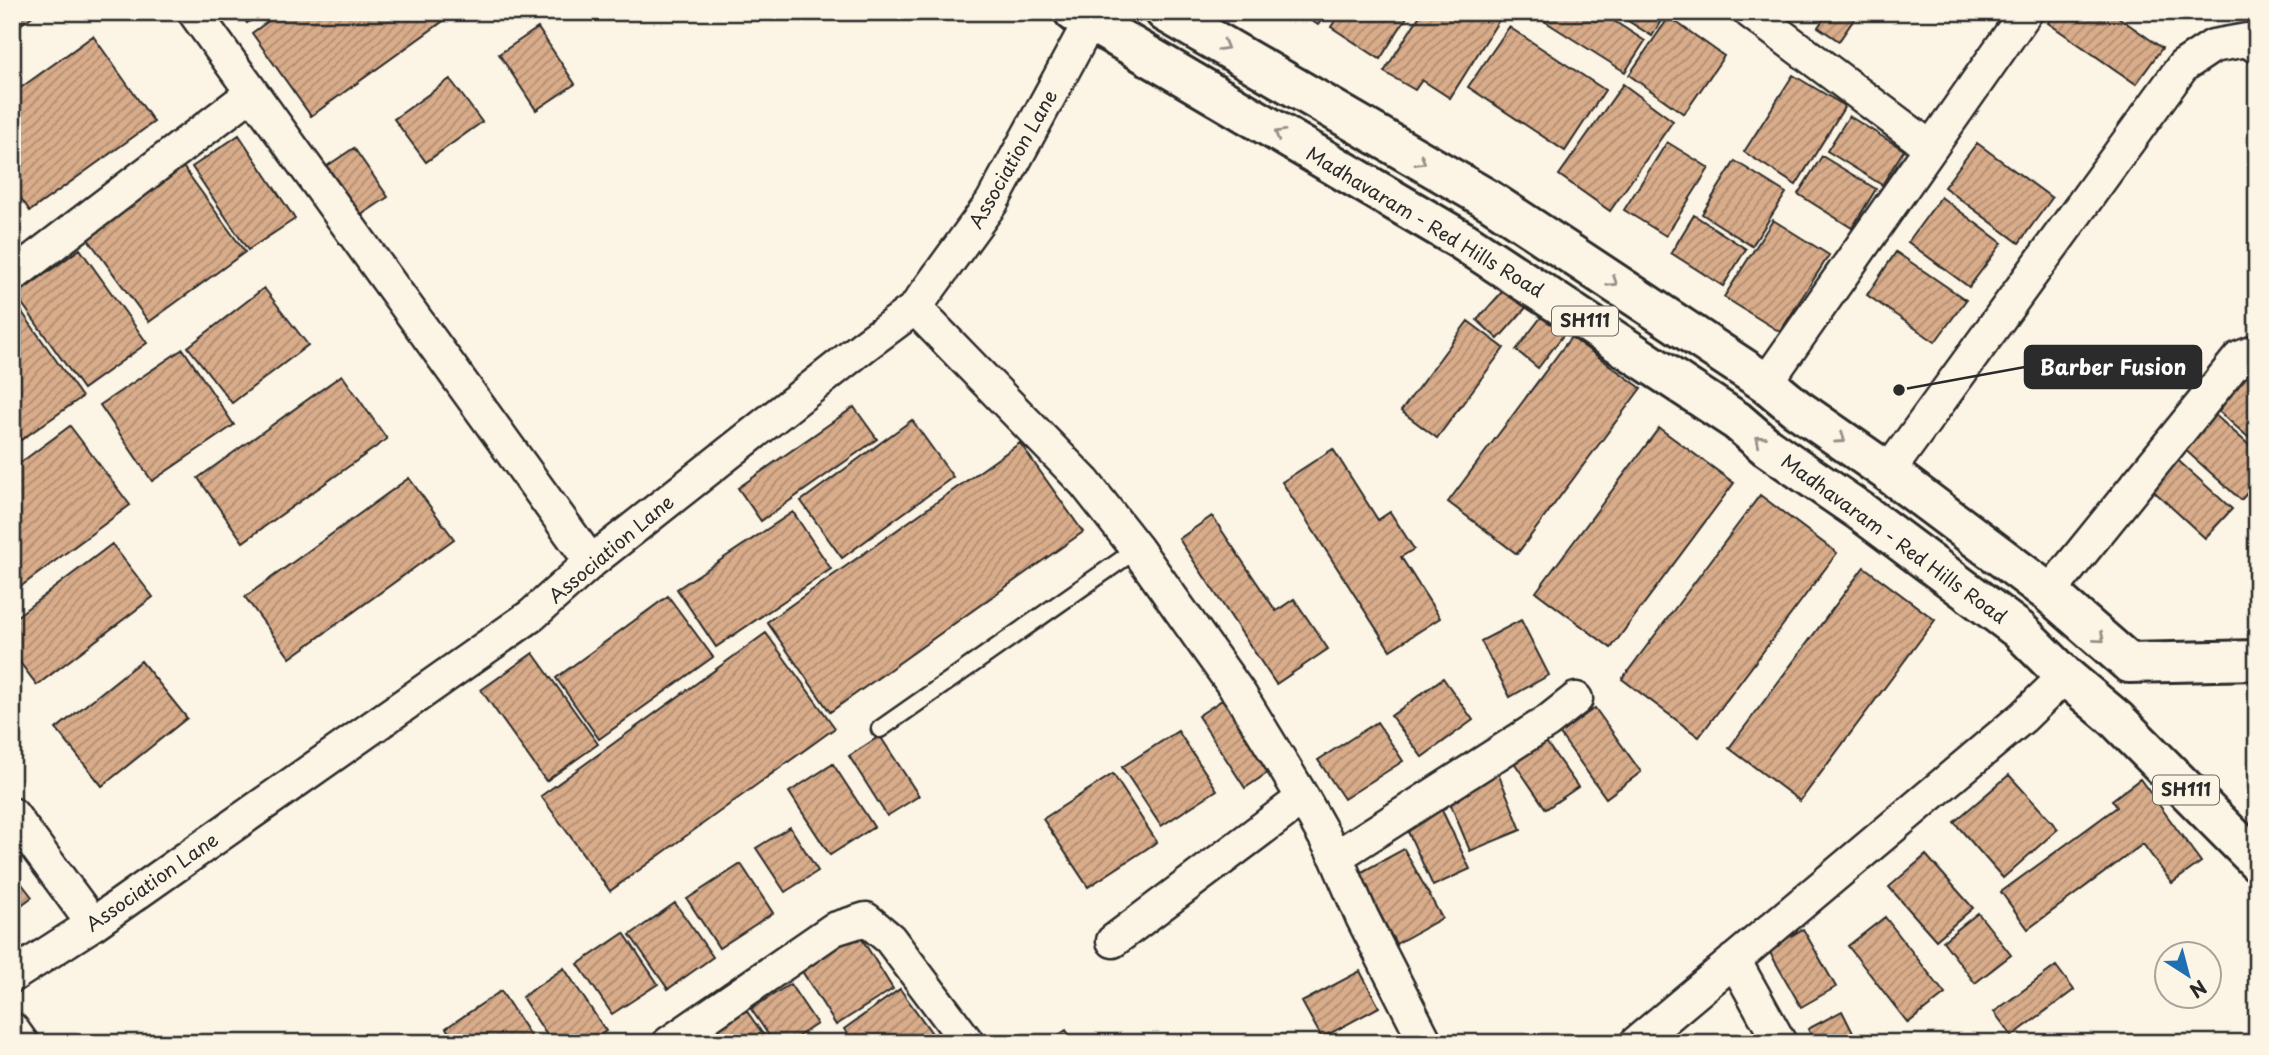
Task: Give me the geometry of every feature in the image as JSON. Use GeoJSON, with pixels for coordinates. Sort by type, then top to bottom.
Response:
{"type":"FeatureCollection","features":[{"type":"Feature","properties":{"kind":"main road","name":"SH111"},"geometry":{"type":"LineString","coordinates":[[1165,12],[1489,200],[1766,383],[1796,408],[1888,472],[2049,593]]}},
{"type":"Feature","properties":{"kind":"main road","name":"Madhavaram - Red Hills Road"},"geometry":{"type":"LineString","coordinates":[[1086,16],[1463,241],[1737,421],[1767,447],[1860,511],[2019,630],[2065,676],[2116,719],[2257,861]]}},
{"type":"Feature","properties":{"kind":"main road"},"geometry":{"type":"LineString","coordinates":[[2049,593],[2129,663],[2257,660]]}},
{"type":"Feature","properties":{"kind":"street"},"geometry":{"type":"LineString","coordinates":[[194,12],[591,562]]}},
{"type":"Feature","properties":{"kind":"street"},"geometry":{"type":"LineString","coordinates":[[1750,12],[1930,147]]}},
{"type":"Feature","properties":{"kind":"street"},"geometry":{"type":"LineString","coordinates":[[1766,383],[2026,12]]}},
{"type":"Feature","properties":{"kind":"street","name":"Association Lane"},"geometry":{"type":"LineString","coordinates":[[12,975],[93,924],[532,615],[591,562],[915,308],[992,202],[1086,16]]}},
{"type":"Feature","properties":{"kind":"street"},"geometry":{"type":"LineString","coordinates":[[1888,472],[2183,66],[2213,46],[2247,40],[2257,47]]}},
{"type":"Feature","properties":{"kind":"street"},"geometry":{"type":"LineString","coordinates":[[12,276],[253,93]]}},
{"type":"Feature","properties":{"kind":"street"},"geometry":{"type":"LineString","coordinates":[[915,308],[1085,483],[1137,549],[1241,696],[1336,857],[1362,918],[1426,1043]]}},
{"type":"Feature","properties":{"kind":"street"},"geometry":{"type":"LineString","coordinates":[[2049,593],[2239,358],[2257,351]]}},
{"type":"Feature","properties":{"kind":"street"},"geometry":{"type":"LineString","coordinates":[[1636,1043],[2023,717],[2065,676]]}},
{"type":"Feature","properties":{"kind":"street"},"geometry":{"type":"LineString","coordinates":[[1336,857],[1547,722],[1576,699]]}},
{"type":"Feature","properties":{"kind":"street"},"geometry":{"type":"LineString","coordinates":[[1113,940],[1303,798]]}},
{"type":"Feature","properties":{"kind":"street"},"geometry":{"type":"LineString","coordinates":[[12,814],[93,924]]}},
{"type":"Feature","properties":{"kind":"street"},"geometry":{"type":"LineString","coordinates":[[669,1043],[834,929],[866,919],[890,939],[968,1043]]}},
{"type":"Feature","properties":{"kind":"street"},"geometry":{"type":"LineString","coordinates":[[1734,960],[1780,1043]]}},
{"type":"Feature","properties":{"kind":"street"},"geometry":{"type":"LineString","coordinates":[[12,1029],[22,1043]]}},
{"type":"Feature","properties":{"kind":"lane"},"geometry":{"type":"LineString","coordinates":[[880,729],[1137,549]]}},
{"type":"Feature","properties":{"kind":"building"},"geometry":{"type":"Polygon","coordinates":[[[12,12],[38,12],[12,31],[12,12]]]}},
{"type":"Feature","properties":{"kind":"building"},"geometry":{"type":"Polygon","coordinates":[[[239,12],[263,12],[247,23],[239,12]]]}},
{"type":"Feature","properties":{"kind":"building"},"geometry":{"type":"Polygon","coordinates":[[[281,12],[453,14],[311,116],[252,33],[281,12]]]}},
{"type":"Feature","properties":{"kind":"building"},"geometry":{"type":"Polygon","coordinates":[[[1298,12],[1327,12],[1318,25],[1298,12]]]}},
{"type":"Feature","properties":{"kind":"building"},"geometry":{"type":"Polygon","coordinates":[[[1341,12],[1410,12],[1380,59],[1331,27],[1341,12]]]}},
{"type":"Feature","properties":{"kind":"building"},"geometry":{"type":"Polygon","coordinates":[[[1422,12],[1504,12],[1450,98],[1422,80],[1415,90],[1384,72],[1422,12]]]}},
{"type":"Feature","properties":{"kind":"building"},"geometry":{"type":"Polygon","coordinates":[[[1545,12],[1600,12],[1645,41],[1625,72],[1541,19],[1545,12]]]}},
{"type":"Feature","properties":{"kind":"building"},"geometry":{"type":"Polygon","coordinates":[[[1614,12],[1666,12],[1652,36],[1614,12]]]}},
{"type":"Feature","properties":{"kind":"building"},"geometry":{"type":"Polygon","coordinates":[[[1812,12],[1859,12],[1839,41],[1818,27],[1823,20],[1812,12]]]}},
{"type":"Feature","properties":{"kind":"building"},"geometry":{"type":"Polygon","coordinates":[[[2056,12],[2111,12],[2162,48],[2136,84],[2048,23],[2056,12]]]}},
{"type":"Feature","properties":{"kind":"building"},"geometry":{"type":"Polygon","coordinates":[[[1669,17],[1724,56],[1684,114],[1629,75],[1669,17]]]}},
{"type":"Feature","properties":{"kind":"building"},"geometry":{"type":"Polygon","coordinates":[[[1509,27],[1605,90],[1565,151],[1468,87],[1509,27]]]}},
{"type":"Feature","properties":{"kind":"building"},"geometry":{"type":"Polygon","coordinates":[[[538,28],[575,84],[536,110],[499,54],[538,28]]]}},
{"type":"Feature","properties":{"kind":"building"},"geometry":{"type":"Polygon","coordinates":[[[93,36],[154,122],[30,211],[12,186],[12,94],[93,36]]]}},
{"type":"Feature","properties":{"kind":"building"},"geometry":{"type":"Polygon","coordinates":[[[1793,75],[1845,106],[1796,185],[1744,152],[1793,75]]]}},
{"type":"Feature","properties":{"kind":"building"},"geometry":{"type":"Polygon","coordinates":[[[450,79],[482,122],[426,162],[394,119],[450,79]]]}},
{"type":"Feature","properties":{"kind":"building"},"geometry":{"type":"Polygon","coordinates":[[[1623,84],[1673,121],[1610,211],[1559,175],[1623,84]]]}},
{"type":"Feature","properties":{"kind":"building"},"geometry":{"type":"Polygon","coordinates":[[[1849,116],[1904,150],[1882,185],[1827,151],[1849,116]]]}},
{"type":"Feature","properties":{"kind":"building"},"geometry":{"type":"Polygon","coordinates":[[[239,135],[295,219],[248,250],[192,167],[239,135]]]}},
{"type":"Feature","properties":{"kind":"building"},"geometry":{"type":"Polygon","coordinates":[[[1667,142],[1709,168],[1666,236],[1624,210],[1667,142]]]}},
{"type":"Feature","properties":{"kind":"building"},"geometry":{"type":"Polygon","coordinates":[[[1977,143],[2052,198],[2019,243],[1944,187],[1977,143]]]}},
{"type":"Feature","properties":{"kind":"building"},"geometry":{"type":"Polygon","coordinates":[[[354,148],[388,197],[361,215],[327,166],[354,148]]]}},
{"type":"Feature","properties":{"kind":"building"},"geometry":{"type":"Polygon","coordinates":[[[1822,156],[1876,189],[1852,228],[1798,194],[1822,156]]]}},
{"type":"Feature","properties":{"kind":"building"},"geometry":{"type":"Polygon","coordinates":[[[1735,161],[1786,193],[1752,246],[1702,214],[1735,161]]]}},
{"type":"Feature","properties":{"kind":"building"},"geometry":{"type":"Polygon","coordinates":[[[181,164],[245,252],[149,322],[85,235],[181,164]]]}},
{"type":"Feature","properties":{"kind":"building"},"geometry":{"type":"Polygon","coordinates":[[[1941,197],[2002,243],[1969,287],[1908,242],[1941,197]]]}},
{"type":"Feature","properties":{"kind":"building"},"geometry":{"type":"Polygon","coordinates":[[[1694,215],[1746,249],[1723,286],[1671,253],[1694,215]]]}},
{"type":"Feature","properties":{"kind":"building"},"geometry":{"type":"Polygon","coordinates":[[[1773,220],[1829,255],[1780,332],[1724,297],[1773,220]]]}},
{"type":"Feature","properties":{"kind":"building"},"geometry":{"type":"Polygon","coordinates":[[[80,249],[147,343],[83,389],[16,295],[80,249]]]}},
{"type":"Feature","properties":{"kind":"building"},"geometry":{"type":"Polygon","coordinates":[[[1896,252],[1966,300],[1935,342],[1867,295],[1896,252]]]}},
{"type":"Feature","properties":{"kind":"building"},"geometry":{"type":"Polygon","coordinates":[[[1510,283],[1531,302],[1498,339],[1477,320],[1510,283]]]}},
{"type":"Feature","properties":{"kind":"building"},"geometry":{"type":"Polygon","coordinates":[[[264,288],[308,345],[232,403],[188,347],[264,288]]]}},
{"type":"Feature","properties":{"kind":"building"},"geometry":{"type":"Polygon","coordinates":[[[12,298],[82,397],[21,440],[12,428],[12,298]]]}},
{"type":"Feature","properties":{"kind":"building"},"geometry":{"type":"Polygon","coordinates":[[[1549,307],[1571,325],[1538,368],[1516,350],[1549,307]]]}},
{"type":"Feature","properties":{"kind":"building"},"geometry":{"type":"Polygon","coordinates":[[[1468,321],[1504,348],[1437,438],[1401,411],[1468,321]]]}},
{"type":"Feature","properties":{"kind":"building"},"geometry":{"type":"Polygon","coordinates":[[[1571,337],[1641,388],[1517,554],[1448,502],[1571,337]]]}},
{"type":"Feature","properties":{"kind":"building"},"geometry":{"type":"Polygon","coordinates":[[[183,349],[234,425],[152,481],[100,405],[183,349]]]}},
{"type":"Feature","properties":{"kind":"building"},"geometry":{"type":"Polygon","coordinates":[[[342,375],[387,439],[243,542],[198,478],[342,375]]]}},
{"type":"Feature","properties":{"kind":"building"},"geometry":{"type":"Polygon","coordinates":[[[2245,375],[2257,386],[2257,445],[2215,408],[2245,375]]]}},
{"type":"Feature","properties":{"kind":"building"},"geometry":{"type":"Polygon","coordinates":[[[854,407],[877,439],[761,521],[738,488],[854,407]]]}},
{"type":"Feature","properties":{"kind":"building"},"geometry":{"type":"Polygon","coordinates":[[[2214,414],[2257,452],[2257,482],[2241,500],[2183,448],[2214,414]]]}},
{"type":"Feature","properties":{"kind":"building"},"geometry":{"type":"Polygon","coordinates":[[[912,420],[953,477],[842,558],[801,501],[912,420]]]}},
{"type":"Feature","properties":{"kind":"building"},"geometry":{"type":"Polygon","coordinates":[[[70,426],[130,505],[12,593],[12,469],[70,426]]]}},
{"type":"Feature","properties":{"kind":"building"},"geometry":{"type":"Polygon","coordinates":[[[1659,428],[1734,483],[1611,648],[1536,592],[1659,428]]]}},
{"type":"Feature","properties":{"kind":"building"},"geometry":{"type":"Polygon","coordinates":[[[1020,443],[1083,532],[830,712],[767,622],[1020,443]]]}},
{"type":"Feature","properties":{"kind":"building"},"geometry":{"type":"Polygon","coordinates":[[[1333,449],[1378,520],[1390,512],[1414,549],[1401,557],[1440,618],[1390,650],[1282,482],[1333,449]]]}},
{"type":"Feature","properties":{"kind":"building"},"geometry":{"type":"Polygon","coordinates":[[[2172,455],[2232,509],[2205,538],[2146,484],[2172,455]]]}},
{"type":"Feature","properties":{"kind":"building"},"geometry":{"type":"Polygon","coordinates":[[[409,478],[454,539],[290,658],[245,597],[409,478]]]}},
{"type":"Feature","properties":{"kind":"building"},"geometry":{"type":"Polygon","coordinates":[[[1760,495],[1837,553],[1699,737],[1622,679],[1760,495]]]}},
{"type":"Feature","properties":{"kind":"building"},"geometry":{"type":"Polygon","coordinates":[[[793,512],[831,569],[716,647],[677,589],[793,512]]]}},
{"type":"Feature","properties":{"kind":"building"},"geometry":{"type":"Polygon","coordinates":[[[1212,516],[1276,611],[1294,599],[1328,649],[1276,684],[1179,539],[1212,516]]]}},
{"type":"Feature","properties":{"kind":"building"},"geometry":{"type":"Polygon","coordinates":[[[112,544],[153,597],[37,685],[12,652],[12,620],[112,544]]]}},
{"type":"Feature","properties":{"kind":"building"},"geometry":{"type":"Polygon","coordinates":[[[1864,567],[1935,620],[1800,801],[1729,748],[1864,567]]]}},
{"type":"Feature","properties":{"kind":"building"},"geometry":{"type":"Polygon","coordinates":[[[668,596],[713,657],[599,739],[556,678],[668,596]]]}},
{"type":"Feature","properties":{"kind":"building"},"geometry":{"type":"Polygon","coordinates":[[[1521,620],[1549,675],[1510,697],[1481,641],[1521,620]]]}},
{"type":"Feature","properties":{"kind":"building"},"geometry":{"type":"Polygon","coordinates":[[[766,633],[835,728],[610,891],[541,796],[766,633]]]}},
{"type":"Feature","properties":{"kind":"building"},"geometry":{"type":"Polygon","coordinates":[[[533,653],[598,744],[546,781],[481,690],[533,653]]]}},
{"type":"Feature","properties":{"kind":"building"},"geometry":{"type":"Polygon","coordinates":[[[141,661],[187,718],[102,786],[56,729],[141,661]]]}},
{"type":"Feature","properties":{"kind":"building"},"geometry":{"type":"Polygon","coordinates":[[[1443,678],[1473,720],[1422,757],[1391,716],[1443,678]]]}},
{"type":"Feature","properties":{"kind":"building"},"geometry":{"type":"Polygon","coordinates":[[[1228,696],[1275,768],[1245,788],[1198,716],[1228,696]]]}},
{"type":"Feature","properties":{"kind":"building"},"geometry":{"type":"Polygon","coordinates":[[[1595,708],[1641,772],[1606,798],[1559,733],[1595,708]]]}},
{"type":"Feature","properties":{"kind":"building"},"geometry":{"type":"Polygon","coordinates":[[[1377,722],[1403,761],[1344,799],[1318,760],[1377,722]]]}},
{"type":"Feature","properties":{"kind":"building"},"geometry":{"type":"Polygon","coordinates":[[[1178,731],[1217,790],[1161,826],[1122,767],[1178,731]]]}},
{"type":"Feature","properties":{"kind":"building"},"geometry":{"type":"Polygon","coordinates":[[[880,736],[919,796],[887,816],[849,756],[880,736]]]}},
{"type":"Feature","properties":{"kind":"building"},"geometry":{"type":"Polygon","coordinates":[[[1544,739],[1578,787],[1546,809],[1513,761],[1544,739]]]}},
{"type":"Feature","properties":{"kind":"building"},"geometry":{"type":"Polygon","coordinates":[[[833,764],[874,827],[830,855],[789,792],[833,764]]]}},
{"type":"Feature","properties":{"kind":"building"},"geometry":{"type":"Polygon","coordinates":[[[1498,773],[1521,830],[1470,851],[1446,793],[1498,773]]]}},
{"type":"Feature","properties":{"kind":"building"},"geometry":{"type":"Polygon","coordinates":[[[1113,774],[1157,842],[1088,887],[1043,819],[1113,774]]]}},
{"type":"Feature","properties":{"kind":"building"},"geometry":{"type":"Polygon","coordinates":[[[2009,775],[2058,829],[2003,878],[1954,822],[2009,775]]]}},
{"type":"Feature","properties":{"kind":"building"},"geometry":{"type":"Polygon","coordinates":[[[2140,779],[2201,862],[2172,883],[2143,844],[2028,929],[2001,892],[2117,807],[2112,800],[2140,779]]]}},
{"type":"Feature","properties":{"kind":"building"},"geometry":{"type":"Polygon","coordinates":[[[1440,806],[1470,869],[1433,886],[1404,823],[1440,806]]]}},
{"type":"Feature","properties":{"kind":"building"},"geometry":{"type":"Polygon","coordinates":[[[790,827],[818,871],[785,892],[756,848],[790,827]]]}},
{"type":"Feature","properties":{"kind":"building"},"geometry":{"type":"Polygon","coordinates":[[[1404,849],[1442,918],[1396,944],[1358,874],[1404,849]]]}},
{"type":"Feature","properties":{"kind":"building"},"geometry":{"type":"Polygon","coordinates":[[[1926,855],[1973,908],[1936,940],[1889,887],[1926,855]]]}},
{"type":"Feature","properties":{"kind":"building"},"geometry":{"type":"Polygon","coordinates":[[[741,864],[773,913],[719,948],[687,899],[741,864]]]}},
{"type":"Feature","properties":{"kind":"building"},"geometry":{"type":"Polygon","coordinates":[[[12,871],[32,897],[12,912],[12,871]]]}},
{"type":"Feature","properties":{"kind":"building"},"geometry":{"type":"Polygon","coordinates":[[[675,903],[713,957],[668,989],[630,935],[675,903]]]}},
{"type":"Feature","properties":{"kind":"building"},"geometry":{"type":"Polygon","coordinates":[[[1978,913],[2011,955],[1975,983],[1943,941],[1978,913]]]}},
{"type":"Feature","properties":{"kind":"building"},"geometry":{"type":"Polygon","coordinates":[[[1885,917],[1945,994],[1908,1023],[1848,946],[1885,917]]]}},
{"type":"Feature","properties":{"kind":"building"},"geometry":{"type":"Polygon","coordinates":[[[1803,929],[1836,987],[1801,1007],[1768,949],[1803,929]]]}},
{"type":"Feature","properties":{"kind":"building"},"geometry":{"type":"Polygon","coordinates":[[[857,931],[893,989],[836,1025],[800,968],[857,931]]]}},
{"type":"Feature","properties":{"kind":"building"},"geometry":{"type":"Polygon","coordinates":[[[624,933],[658,984],[612,1014],[578,964],[624,933]]]}},
{"type":"Feature","properties":{"kind":"building"},"geometry":{"type":"Polygon","coordinates":[[[2056,966],[2074,990],[2012,1036],[1994,1012],[2056,966]]]}},
{"type":"Feature","properties":{"kind":"building"},"geometry":{"type":"Polygon","coordinates":[[[564,968],[606,1031],[589,1043],[552,1043],[522,997],[564,968]]]}},
{"type":"Feature","properties":{"kind":"building"},"geometry":{"type":"Polygon","coordinates":[[[1360,971],[1379,1007],[1322,1038],[1302,1002],[1360,971]]]}},
{"type":"Feature","properties":{"kind":"building"},"geometry":{"type":"Polygon","coordinates":[[[790,984],[817,1024],[788,1043],[774,1043],[751,1009],[790,984]]]}},
{"type":"Feature","properties":{"kind":"building"},"geometry":{"type":"Polygon","coordinates":[[[900,989],[939,1043],[854,1043],[844,1029],[900,989]]]}},
{"type":"Feature","properties":{"kind":"building"},"geometry":{"type":"Polygon","coordinates":[[[501,991],[535,1043],[456,1043],[446,1028],[501,991]]]}},
{"type":"Feature","properties":{"kind":"building"},"geometry":{"type":"Polygon","coordinates":[[[746,1010],[769,1043],[699,1043],[746,1010]]]}},
{"type":"Feature","properties":{"kind":"building"},"geometry":{"type":"Polygon","coordinates":[[[1842,1011],[1858,1043],[1815,1043],[1808,1029],[1842,1011]]]}},
{"type":"Feature","properties":{"kind":"building"},"geometry":{"type":"Polygon","coordinates":[[[1066,1030],[1075,1043],[1046,1043],[1066,1030]]]}},
{"type":"Feature","properties":{"kind":"place","name":"Barber Fusion"},"geometry":{"type":"Point","coordinates":[1899,390]}}]}
